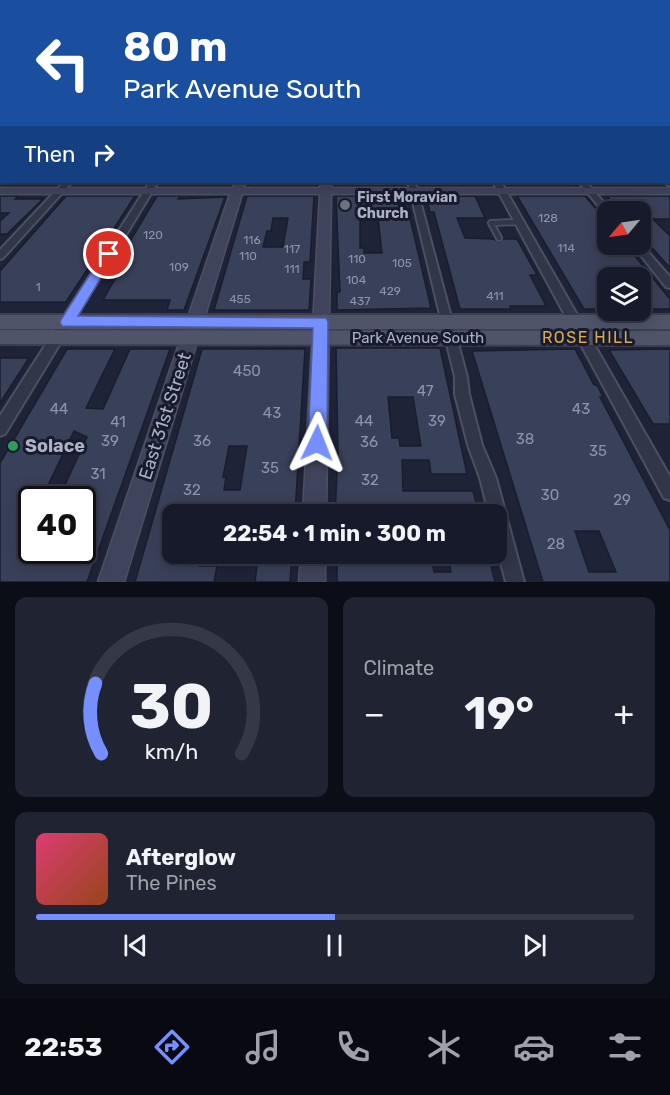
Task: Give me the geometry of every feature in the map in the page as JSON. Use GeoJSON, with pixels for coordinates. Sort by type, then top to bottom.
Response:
{"type":"FeatureCollection","features":[{"type":"Feature","properties":{"kind":"main road"},"geometry":{"type":"LineString","coordinates":[[0,191],[60,191],[151,186],[586,186],[670,191]]}},
{"type":"Feature","properties":{"kind":"main road","name":"East 31st Street"},"geometry":{"type":"LineString","coordinates":[[111,582],[239,186]]}},
{"type":"Feature","properties":{"kind":"main road"},"geometry":{"type":"LineString","coordinates":[[315,504],[325,186]]}},
{"type":"Feature","properties":{"kind":"main road"},"geometry":{"type":"LineString","coordinates":[[0,322],[62,329]]}},
{"type":"Feature","properties":{"kind":"main road","name":"Park Avenue South"},"geometry":{"type":"LineString","coordinates":[[62,329],[579,330],[670,322]]}},
{"type":"Feature","properties":{"kind":"main road"},"geometry":{"type":"LineString","coordinates":[[0,337],[62,329]]}},
{"type":"Feature","properties":{"kind":"main road","name":"Park Avenue South"},"geometry":{"type":"LineString","coordinates":[[579,330],[670,338]]}},
{"type":"Feature","properties":{"kind":"main road"},"geometry":{"type":"LineString","coordinates":[[312,582],[313,564]]}},
{"type":"Feature","properties":{"kind":"street"},"geometry":{"type":"LineString","coordinates":[[0,256],[67,183]]}},
{"type":"Feature","properties":{"kind":"street"},"geometry":{"type":"LineString","coordinates":[[0,429],[151,186]]}},
{"type":"Feature","properties":{"kind":"street"},"geometry":{"type":"LineString","coordinates":[[412,186],[449,330],[475,445],[488,478],[515,582]]}},
{"type":"Feature","properties":{"kind":"street"},"geometry":{"type":"LineString","coordinates":[[499,186],[670,492]]}},
{"type":"Feature","properties":{"kind":"street"},"geometry":{"type":"LineString","coordinates":[[586,186],[599,201]]}},
{"type":"Feature","properties":{"kind":"street"},"geometry":{"type":"LineString","coordinates":[[645,255],[670,284]]}},
{"type":"Feature","properties":{"kind":"lane"},"geometry":{"type":"LineString","coordinates":[[499,238],[491,223],[520,222]]}},
{"type":"Feature","properties":{"kind":"building"},"geometry":{"type":"Polygon","coordinates":[[[78,183],[144,183],[142,186],[76,186],[78,183]]]}},
{"type":"Feature","properties":{"kind":"building"},"geometry":{"type":"Polygon","coordinates":[[[251,183],[315,183],[315,186],[250,186],[251,183]]]}},
{"type":"Feature","properties":{"kind":"building"},"geometry":{"type":"Polygon","coordinates":[[[336,183],[393,183],[394,186],[336,186],[336,183]]]}},
{"type":"Feature","properties":{"kind":"building"},"geometry":{"type":"Polygon","coordinates":[[[422,183],[468,183],[469,186],[423,186],[422,183]]]}},
{"type":"Feature","properties":{"kind":"building"},"geometry":{"type":"Polygon","coordinates":[[[508,183],[574,183],[577,186],[510,186],[508,183]]]}},
{"type":"Feature","properties":{"kind":"building"},"geometry":{"type":"Polygon","coordinates":[[[595,183],[662,183],[665,186],[598,186],[595,183]]]}},
{"type":"Feature","properties":{"kind":"building"},"geometry":{"type":"Polygon","coordinates":[[[0,196],[18,196],[15,199],[43,199],[7,234],[0,234],[0,221],[9,213],[0,213],[0,196]]]}},
{"type":"Feature","properties":{"kind":"building"},"geometry":{"type":"Polygon","coordinates":[[[66,196],[135,196],[66,302],[0,302],[0,271],[66,196]]]}},
{"type":"Feature","properties":{"kind":"building"},"geometry":{"type":"Polygon","coordinates":[[[157,196],[180,196],[178,199],[225,197],[184,310],[167,310],[170,300],[103,300],[127,258],[120,258],[157,196]]]}},
{"type":"Feature","properties":{"kind":"building"},"geometry":{"type":"Polygon","coordinates":[[[247,196],[314,196],[310,262],[304,262],[303,279],[311,279],[309,310],[214,310],[247,196]],[[273,218],[271,231],[267,231],[263,247],[283,247],[288,218],[273,218]]]}},
{"type":"Feature","properties":{"kind":"building"},"geometry":{"type":"Polygon","coordinates":[[[336,196],[397,196],[401,214],[409,214],[431,308],[337,310],[337,292],[340,292],[336,196]],[[360,218],[360,248],[364,248],[364,253],[382,253],[378,218],[360,218]]]}},
{"type":"Feature","properties":{"kind":"building"},"geometry":{"type":"Polygon","coordinates":[[[475,196],[485,218],[457,218],[465,238],[494,239],[499,242],[503,239],[517,239],[537,275],[530,275],[546,306],[460,309],[434,212],[430,212],[426,197],[475,196]]]}},
{"type":"Feature","properties":{"kind":"building"},"geometry":{"type":"Polygon","coordinates":[[[517,196],[585,196],[597,210],[597,255],[634,255],[644,267],[597,267],[597,309],[584,309],[517,196]]]}},
{"type":"Feature","properties":{"kind":"building"},"geometry":{"type":"Polygon","coordinates":[[[607,196],[670,196],[670,219],[653,219],[670,236],[670,268],[651,246],[651,201],[611,201],[607,196]]]}},
{"type":"Feature","properties":{"kind":"building"},"geometry":{"type":"Polygon","coordinates":[[[651,276],[670,299],[670,309],[651,309],[651,276]]]}},
{"type":"Feature","properties":{"kind":"building"},"geometry":{"type":"Polygon","coordinates":[[[336,348],[440,348],[467,474],[431,474],[429,460],[402,460],[403,491],[473,491],[476,504],[335,504],[338,453],[336,348]],[[388,397],[392,438],[399,438],[400,446],[421,446],[413,397],[388,397]]]}},
{"type":"Feature","properties":{"kind":"building"},"geometry":{"type":"Polygon","coordinates":[[[67,349],[115,349],[86,408],[103,409],[130,349],[170,349],[96,557],[96,486],[64,486],[87,437],[74,431],[48,486],[18,486],[18,564],[93,564],[87,582],[0,582],[0,463],[67,349]]]}},
{"type":"Feature","properties":{"kind":"building"},"geometry":{"type":"Polygon","coordinates":[[[202,349],[305,349],[296,504],[162,504],[162,564],[217,566],[214,582],[135,582],[202,349]],[[229,446],[223,477],[226,477],[224,490],[240,490],[247,446],[229,446]]]}},
{"type":"Feature","properties":{"kind":"building"},"geometry":{"type":"Polygon","coordinates":[[[575,349],[594,385],[597,385],[603,397],[600,397],[670,530],[670,582],[543,582],[472,351],[575,349]],[[575,531],[589,572],[616,572],[599,531],[575,531]]]}},
{"type":"Feature","properties":{"kind":"building"},"geometry":{"type":"Polygon","coordinates":[[[670,349],[670,424],[653,424],[609,350],[670,349]]]}},
{"type":"Feature","properties":{"kind":"building"},"geometry":{"type":"Polygon","coordinates":[[[0,358],[29,358],[0,403],[0,358]]]}},
{"type":"Feature","properties":{"kind":"building"},"geometry":{"type":"Polygon","coordinates":[[[221,564],[291,564],[290,582],[255,582],[257,565],[221,564]]]}},
{"type":"Feature","properties":{"kind":"building"},"geometry":{"type":"Polygon","coordinates":[[[337,564],[433,564],[434,572],[451,572],[450,564],[490,564],[495,582],[337,582],[337,564]]]}},
{"type":"Feature","properties":{"kind":"place","name":"First Moravian Church"},"geometry":{"type":"Point","coordinates":[345,205]}},
{"type":"Feature","properties":{"kind":"place","name":"Solace"},"geometry":{"type":"Point","coordinates":[13,446]}},
{"type":"Feature","properties":{"kind":"district","name":"ROSE HILL"},"geometry":{"type":"Point","coordinates":[588,337]}},
{"type":"Feature","properties":{"kind":"route"},"geometry":{"type":"LineString","coordinates":[[109,254],[67,322],[321,322],[317,443]]}}]}
